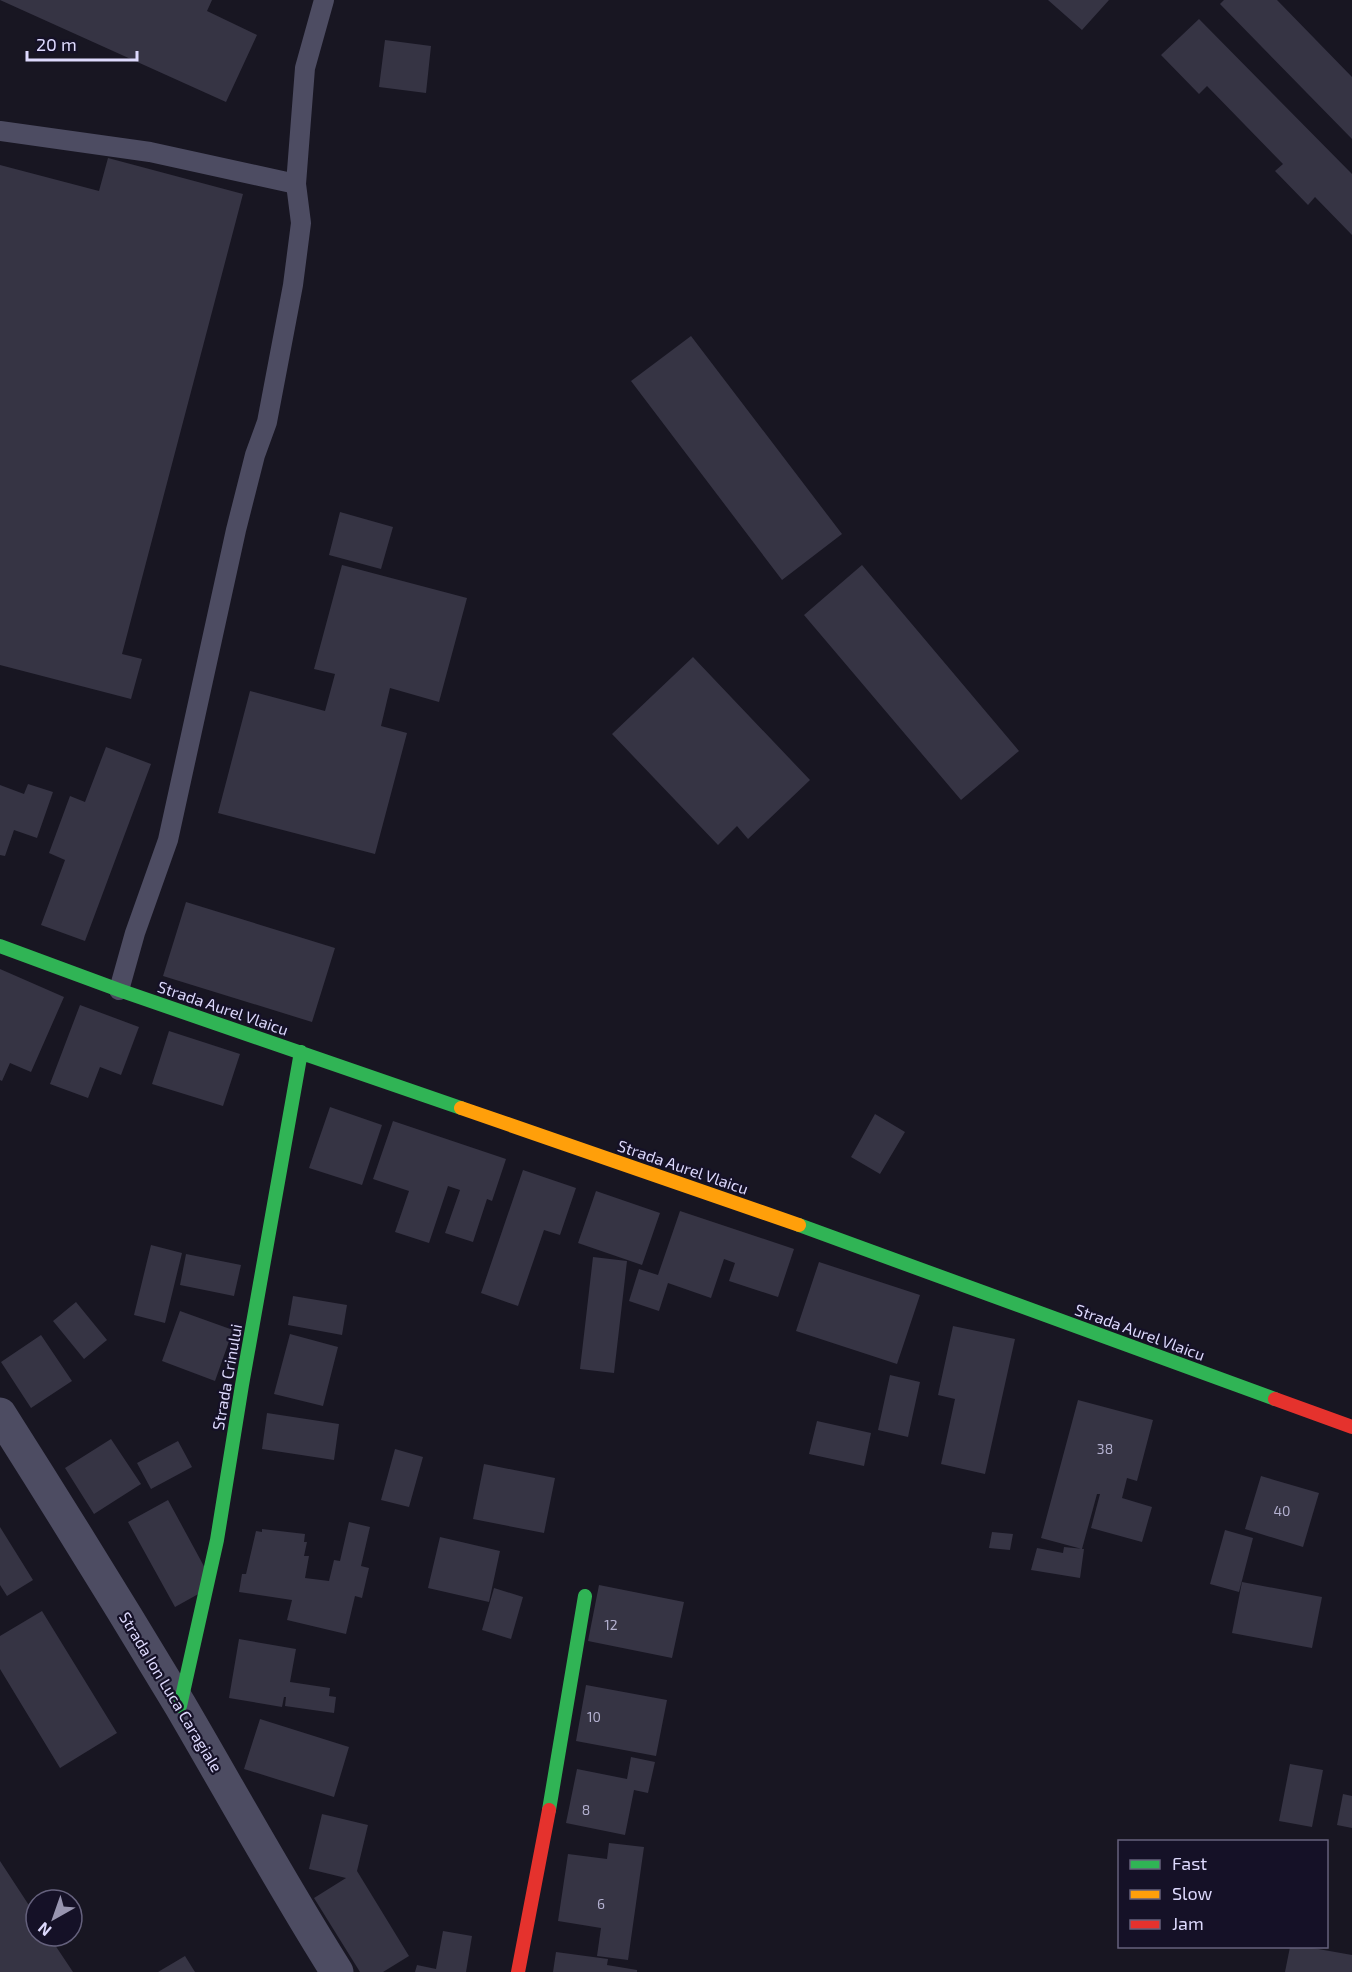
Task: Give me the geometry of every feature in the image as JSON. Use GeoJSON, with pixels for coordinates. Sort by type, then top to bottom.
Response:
{"type":"FeatureCollection","features":[{"type":"Feature","properties":{"kind":"street","name":"Strada Aurel Vlaicu"},"geometry":{"type":"LineString","coordinates":[[0,946],[119,990],[779,1218],[1352,1427]]}},
{"type":"Feature","properties":{"kind":"street","name":"Strada Crinului"},"geometry":{"type":"LineString","coordinates":[[180,1706],[217,1540],[301,1052]]}},
{"type":"Feature","properties":{"kind":"street","name":"Strada Ion Luca Caragiale"},"geometry":{"type":"LineString","coordinates":[[0,1414],[180,1706],[337,1972]]}},
{"type":"Feature","properties":{"kind":"street"},"geometry":{"type":"LineString","coordinates":[[518,1972],[552,1793],[585,1596]]}},
{"type":"Feature","properties":{"kind":"lane"},"geometry":{"type":"LineString","coordinates":[[119,990],[135,933],[168,840],[236,530],[255,455],[267,422],[293,285],[302,223],[296,184],[305,68],[324,0]]}},
{"type":"Feature","properties":{"kind":"lane"},"geometry":{"type":"LineString","coordinates":[[0,131],[150,152],[296,184]]}},
{"type":"Feature","properties":{"kind":"building"},"geometry":{"type":"Polygon","coordinates":[[[0,0],[212,0],[207,11],[257,35],[226,102],[0,0]]]}},
{"type":"Feature","properties":{"kind":"building"},"geometry":{"type":"Polygon","coordinates":[[[1048,0],[1109,0],[1082,30],[1048,0]]]}},
{"type":"Feature","properties":{"kind":"building"},"geometry":{"type":"Polygon","coordinates":[[[1224,0],[1277,0],[1352,77],[1352,139],[1220,4],[1224,0]]]}},
{"type":"Feature","properties":{"kind":"building"},"geometry":{"type":"Polygon","coordinates":[[[1199,19],[1352,174],[1352,235],[1315,197],[1308,205],[1275,171],[1283,164],[1207,86],[1199,94],[1161,55],[1199,19]]]}},
{"type":"Feature","properties":{"kind":"building"},"geometry":{"type":"Polygon","coordinates":[[[385,40],[431,46],[426,93],[379,87],[385,40]]]}},
{"type":"Feature","properties":{"kind":"building"},"geometry":{"type":"Polygon","coordinates":[[[108,158],[243,194],[122,654],[142,659],[131,699],[0,665],[0,165],[99,191],[108,158]]]}},
{"type":"Feature","properties":{"kind":"building"},"geometry":{"type":"Polygon","coordinates":[[[691,336],[842,534],[782,580],[631,381],[691,336]]]}},
{"type":"Feature","properties":{"kind":"building"},"geometry":{"type":"Polygon","coordinates":[[[340,512],[393,527],[381,569],[329,555],[340,512]]]}},
{"type":"Feature","properties":{"kind":"building"},"geometry":{"type":"Polygon","coordinates":[[[342,565],[467,598],[439,702],[390,688],[381,726],[407,733],[375,854],[218,813],[250,691],[325,711],[335,674],[314,669],[342,565]]]}},
{"type":"Feature","properties":{"kind":"building"},"geometry":{"type":"Polygon","coordinates":[[[862,565],[1019,751],[961,800],[804,615],[862,565]]]}},
{"type":"Feature","properties":{"kind":"building"},"geometry":{"type":"Polygon","coordinates":[[[693,657],[810,780],[748,839],[737,826],[718,845],[612,734],[693,657]]]}},
{"type":"Feature","properties":{"kind":"building"},"geometry":{"type":"Polygon","coordinates":[[[106,747],[151,764],[85,941],[41,925],[65,860],[49,853],[70,796],[85,802],[106,747]]]}},
{"type":"Feature","properties":{"kind":"building"},"geometry":{"type":"Polygon","coordinates":[[[28,784],[53,792],[37,838],[14,830],[5,856],[0,855],[0,785],[24,794],[28,784]]]}},
{"type":"Feature","properties":{"kind":"building"},"geometry":{"type":"Polygon","coordinates":[[[186,902],[335,948],[312,1022],[163,976],[186,902]]]}},
{"type":"Feature","properties":{"kind":"building"},"geometry":{"type":"Polygon","coordinates":[[[0,969],[64,997],[31,1072],[10,1063],[2,1081],[0,1080],[0,969]]]}},
{"type":"Feature","properties":{"kind":"building"},"geometry":{"type":"Polygon","coordinates":[[[80,1005],[139,1027],[121,1075],[100,1067],[88,1098],[50,1084],[80,1005]]]}},
{"type":"Feature","properties":{"kind":"building"},"geometry":{"type":"Polygon","coordinates":[[[169,1031],[240,1054],[223,1106],[152,1084],[169,1031]]]}},
{"type":"Feature","properties":{"kind":"building"},"geometry":{"type":"Polygon","coordinates":[[[330,1107],[382,1125],[362,1185],[309,1168],[330,1107]]]}},
{"type":"Feature","properties":{"kind":"building"},"geometry":{"type":"Polygon","coordinates":[[[875,1114],[905,1132],[880,1174],[851,1157],[875,1114]]]}},
{"type":"Feature","properties":{"kind":"building"},"geometry":{"type":"Polygon","coordinates":[[[393,1121],[506,1159],[492,1201],[487,1199],[473,1242],[445,1233],[460,1190],[448,1186],[429,1243],[395,1232],[409,1191],[373,1179],[393,1121]]]}},
{"type":"Feature","properties":{"kind":"building"},"geometry":{"type":"Polygon","coordinates":[[[523,1170],[576,1188],[560,1235],[544,1230],[518,1306],[481,1293],[523,1170]]]}},
{"type":"Feature","properties":{"kind":"building"},"geometry":{"type":"Polygon","coordinates":[[[596,1191],[660,1213],[642,1265],[578,1243],[596,1191]]]}},
{"type":"Feature","properties":{"kind":"building"},"geometry":{"type":"Polygon","coordinates":[[[680,1211],[794,1249],[778,1297],[729,1281],[735,1263],[724,1259],[711,1298],[668,1283],[659,1311],[629,1301],[639,1269],[658,1275],[680,1211]]]}},
{"type":"Feature","properties":{"kind":"building"},"geometry":{"type":"Polygon","coordinates":[[[151,1245],[182,1253],[165,1323],[134,1315],[151,1245]]]}},
{"type":"Feature","properties":{"kind":"building"},"geometry":{"type":"Polygon","coordinates":[[[186,1254],[241,1265],[234,1296],[180,1285],[186,1254]]]}},
{"type":"Feature","properties":{"kind":"building"},"geometry":{"type":"Polygon","coordinates":[[[593,1257],[627,1261],[614,1373],[580,1369],[593,1257]]]}},
{"type":"Feature","properties":{"kind":"building"},"geometry":{"type":"Polygon","coordinates":[[[819,1262],[920,1295],[897,1364],[796,1331],[819,1262]]]}},
{"type":"Feature","properties":{"kind":"building"},"geometry":{"type":"Polygon","coordinates":[[[293,1296],[347,1305],[342,1335],[288,1325],[293,1296]]]}},
{"type":"Feature","properties":{"kind":"building"},"geometry":{"type":"Polygon","coordinates":[[[76,1302],[107,1340],[84,1359],[53,1321],[76,1302]]]}},
{"type":"Feature","properties":{"kind":"building"},"geometry":{"type":"Polygon","coordinates":[[[180,1311],[233,1330],[215,1381],[162,1361],[180,1311]]]}},
{"type":"Feature","properties":{"kind":"building"},"geometry":{"type":"Polygon","coordinates":[[[953,1326],[1015,1339],[985,1474],[941,1464],[955,1399],[938,1395],[953,1326]]]}},
{"type":"Feature","properties":{"kind":"building"},"geometry":{"type":"Polygon","coordinates":[[[290,1334],[338,1347],[323,1406],[274,1394],[290,1334]]]}},
{"type":"Feature","properties":{"kind":"building"},"geometry":{"type":"Polygon","coordinates":[[[41,1335],[72,1381],[31,1408],[1,1362],[41,1335]]]}},
{"type":"Feature","properties":{"kind":"building"},"geometry":{"type":"Polygon","coordinates":[[[890,1375],[920,1382],[908,1437],[878,1430],[890,1375]]]}},
{"type":"Feature","properties":{"kind":"building"},"geometry":{"type":"Polygon","coordinates":[[[1078,1400],[1153,1420],[1137,1481],[1127,1478],[1122,1498],[1152,1507],[1142,1542],[1091,1528],[1100,1494],[1097,1494],[1082,1549],[1041,1538],[1078,1400]]]}},
{"type":"Feature","properties":{"kind":"building"},"geometry":{"type":"Polygon","coordinates":[[[267,1413],[339,1424],[334,1460],[262,1449],[267,1413]]]}},
{"type":"Feature","properties":{"kind":"building"},"geometry":{"type":"Polygon","coordinates":[[[817,1421],[871,1433],[864,1466],[809,1454],[817,1421]]]}},
{"type":"Feature","properties":{"kind":"building"},"geometry":{"type":"Polygon","coordinates":[[[111,1439],[141,1484],[94,1514],[65,1468],[111,1439]]]}},
{"type":"Feature","properties":{"kind":"building"},"geometry":{"type":"Polygon","coordinates":[[[178,1441],[192,1467],[151,1489],[137,1463],[178,1441]]]}},
{"type":"Feature","properties":{"kind":"building"},"geometry":{"type":"Polygon","coordinates":[[[395,1449],[423,1457],[409,1507],[381,1500],[395,1449]]]}},
{"type":"Feature","properties":{"kind":"building"},"geometry":{"type":"Polygon","coordinates":[[[484,1464],[555,1478],[544,1533],[473,1519],[484,1464]]]}},
{"type":"Feature","properties":{"kind":"building"},"geometry":{"type":"Polygon","coordinates":[[[1261,1476],[1319,1493],[1303,1547],[1245,1529],[1261,1476]]]}},
{"type":"Feature","properties":{"kind":"building"},"geometry":{"type":"Polygon","coordinates":[[[168,1500],[206,1570],[202,1592],[175,1607],[128,1522],[168,1500]]]}},
{"type":"Feature","properties":{"kind":"building"},"geometry":{"type":"Polygon","coordinates":[[[349,1522],[370,1527],[361,1566],[369,1568],[362,1598],[355,1596],[346,1634],[287,1620],[292,1600],[239,1592],[242,1574],[246,1574],[256,1531],[262,1532],[262,1529],[305,1534],[304,1542],[307,1542],[304,1556],[309,1556],[305,1578],[329,1581],[334,1560],[340,1561],[349,1522]]]}},
{"type":"Feature","properties":{"kind":"building"},"geometry":{"type":"Polygon","coordinates":[[[0,1527],[33,1580],[7,1596],[0,1585],[0,1527]]]}},
{"type":"Feature","properties":{"kind":"building"},"geometry":{"type":"Polygon","coordinates":[[[1225,1530],[1253,1538],[1239,1592],[1210,1584],[1225,1530]]]}},
{"type":"Feature","properties":{"kind":"building"},"geometry":{"type":"Polygon","coordinates":[[[992,1532],[1013,1534],[1010,1550],[989,1548],[992,1532]]]}},
{"type":"Feature","properties":{"kind":"building"},"geometry":{"type":"Polygon","coordinates":[[[440,1537],[500,1551],[489,1602],[428,1588],[440,1537]]]}},
{"type":"Feature","properties":{"kind":"building"},"geometry":{"type":"Polygon","coordinates":[[[1064,1547],[1084,1549],[1080,1578],[1031,1570],[1037,1548],[1063,1553],[1064,1547]]]}},
{"type":"Feature","properties":{"kind":"building"},"geometry":{"type":"Polygon","coordinates":[[[1242,1582],[1322,1597],[1312,1648],[1232,1633],[1242,1582]]]}},
{"type":"Feature","properties":{"kind":"building"},"geometry":{"type":"Polygon","coordinates":[[[599,1585],[684,1602],[672,1658],[588,1641],[599,1585]]]}},
{"type":"Feature","properties":{"kind":"building"},"geometry":{"type":"Polygon","coordinates":[[[494,1588],[523,1597],[511,1639],[482,1630],[494,1588]]]}},
{"type":"Feature","properties":{"kind":"building"},"geometry":{"type":"Polygon","coordinates":[[[42,1611],[117,1733],[60,1768],[0,1669],[0,1636],[42,1611]]]}},
{"type":"Feature","properties":{"kind":"building"},"geometry":{"type":"Polygon","coordinates":[[[239,1639],[296,1649],[290,1682],[330,1688],[329,1696],[336,1697],[334,1713],[285,1706],[286,1697],[284,1697],[282,1707],[229,1698],[239,1639]]]}},
{"type":"Feature","properties":{"kind":"building"},"geometry":{"type":"Polygon","coordinates":[[[586,1685],[667,1700],[656,1756],[576,1741],[586,1685]]]}},
{"type":"Feature","properties":{"kind":"building"},"geometry":{"type":"Polygon","coordinates":[[[260,1719],[349,1747],[334,1797],[244,1769],[260,1719]]]}},
{"type":"Feature","properties":{"kind":"building"},"geometry":{"type":"Polygon","coordinates":[[[631,1757],[655,1762],[648,1793],[634,1790],[625,1835],[566,1823],[577,1769],[627,1779],[631,1757]]]}},
{"type":"Feature","properties":{"kind":"building"},"geometry":{"type":"Polygon","coordinates":[[[1290,1764],[1323,1770],[1312,1827],[1279,1821],[1290,1764]]]}},
{"type":"Feature","properties":{"kind":"building"},"geometry":{"type":"Polygon","coordinates":[[[1343,1794],[1352,1796],[1352,1828],[1337,1825],[1343,1794]]]}},
{"type":"Feature","properties":{"kind":"building"},"geometry":{"type":"Polygon","coordinates":[[[322,1814],[368,1825],[357,1871],[409,1956],[383,1972],[360,1972],[314,1898],[346,1878],[309,1869],[322,1814]]]}},
{"type":"Feature","properties":{"kind":"building"},"geometry":{"type":"Polygon","coordinates":[[[609,1843],[644,1847],[628,1960],[597,1956],[601,1928],[558,1921],[568,1854],[607,1859],[609,1843]]]}},
{"type":"Feature","properties":{"kind":"building"},"geometry":{"type":"Polygon","coordinates":[[[0,1861],[24,1898],[24,1948],[57,1948],[73,1972],[0,1972],[0,1861]]]}},
{"type":"Feature","properties":{"kind":"building"},"geometry":{"type":"Polygon","coordinates":[[[443,1931],[472,1936],[466,1972],[415,1972],[417,1965],[436,1969],[443,1931]]]}},
{"type":"Feature","properties":{"kind":"building"},"geometry":{"type":"Polygon","coordinates":[[[1290,1948],[1313,1948],[1352,1955],[1352,1972],[1285,1972],[1290,1948]]]}},
{"type":"Feature","properties":{"kind":"building"},"geometry":{"type":"Polygon","coordinates":[[[556,1952],[608,1959],[607,1965],[637,1970],[637,1972],[553,1972],[556,1952]]]}},
{"type":"Feature","properties":{"kind":"building"},"geometry":{"type":"Polygon","coordinates":[[[185,1956],[195,1972],[158,1972],[185,1956]]]}},
{"type":"Feature","properties":{"kind":"traffic: fast"},"geometry":{"type":"LineString","coordinates":[[0,946],[119,990],[461,1108]]}},
{"type":"Feature","properties":{"kind":"traffic: fast"},"geometry":{"type":"LineString","coordinates":[[180,1706],[217,1540],[301,1052]]}},
{"type":"Feature","properties":{"kind":"traffic: fast"},"geometry":{"type":"LineString","coordinates":[[799,1225],[1275,1399]]}},
{"type":"Feature","properties":{"kind":"traffic: fast"},"geometry":{"type":"LineString","coordinates":[[549,1810],[585,1596]]}},
{"type":"Feature","properties":{"kind":"traffic: slow"},"geometry":{"type":"LineString","coordinates":[[461,1108],[799,1225]]}},
{"type":"Feature","properties":{"kind":"traffic: jam"},"geometry":{"type":"LineString","coordinates":[[1275,1399],[1352,1427]]}},
{"type":"Feature","properties":{"kind":"traffic: jam"},"geometry":{"type":"LineString","coordinates":[[518,1972],[549,1810]]}}]}
